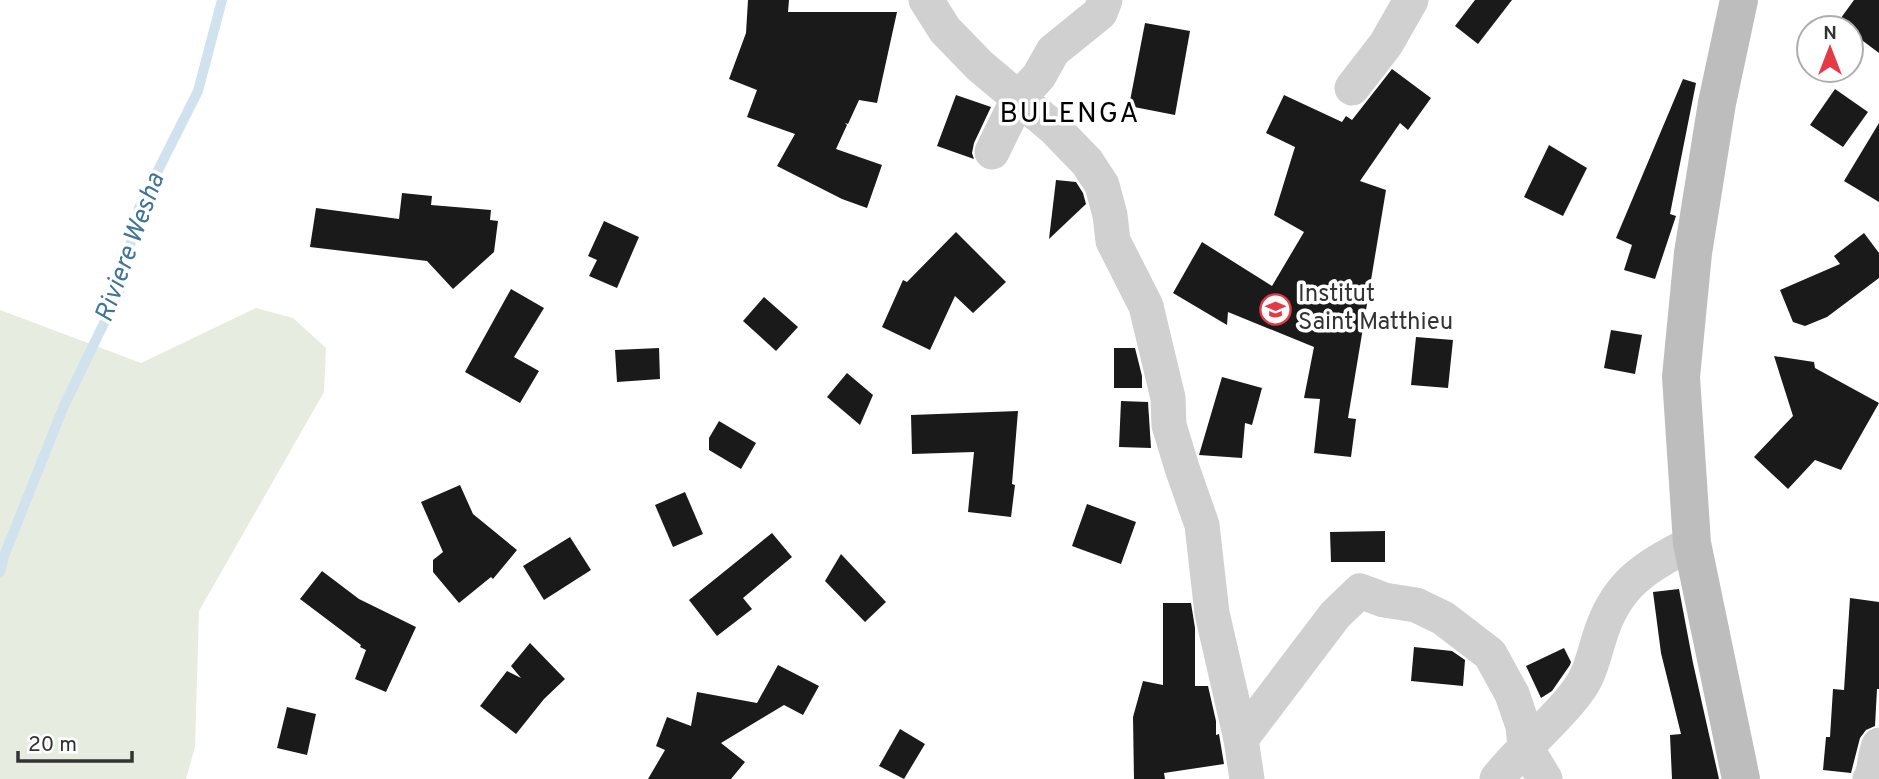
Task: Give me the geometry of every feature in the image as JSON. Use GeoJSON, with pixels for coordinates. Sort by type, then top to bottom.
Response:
{"type":"FeatureCollection","features":[{"type":"Feature","properties":{"kind":"street"},"geometry":{"type":"LineString","coordinates":[[926,0],[945,30],[980,66],[1054,128],[1087,162],[1102,185],[1110,215],[1113,242],[1146,306],[1168,398],[1169,425],[1202,525],[1212,613],[1241,739],[1247,779]]}},
{"type":"Feature","properties":{"kind":"street"},"geometry":{"type":"LineString","coordinates":[[992,152],[1018,99],[1040,76],[1053,51],[1101,13],[1105,0]]}},
{"type":"Feature","properties":{"kind":"street"},"geometry":{"type":"LineString","coordinates":[[1352,88],[1386,44],[1411,0]]}},
{"type":"Feature","properties":{"kind":"street"},"geometry":{"type":"LineString","coordinates":[[1739,0],[1717,103],[1693,253],[1681,377],[1692,543],[1741,779]]}},
{"type":"Feature","properties":{"kind":"street"},"geometry":{"type":"LineString","coordinates":[[1497,779],[1578,691],[1592,667],[1609,608],[1634,579],[1657,561],[1692,543]]}},
{"type":"Feature","properties":{"kind":"street"},"geometry":{"type":"LineString","coordinates":[[1241,739],[1335,615],[1360,591],[1384,600],[1416,605],[1434,614],[1490,654],[1513,694],[1523,726],[1525,746],[1545,779]]}},
{"type":"Feature","properties":{"kind":"street"},"geometry":{"type":"LineString","coordinates":[[1870,779],[1879,745]]}},
{"type":"Feature","properties":{"kind":"shaded area"},"geometry":{"type":"Polygon","coordinates":[[[256,308],[293,318],[326,348],[324,392],[199,611],[195,747],[186,779],[0,779],[0,310],[141,363],[256,308]]]}},
{"type":"Feature","properties":{"kind":"building"},"geometry":{"type":"Polygon","coordinates":[[[748,0],[789,0],[788,12],[897,12],[877,103],[859,100],[848,124],[845,123],[847,125],[836,149],[882,165],[867,208],[842,199],[777,166],[795,134],[747,117],[757,90],[729,79],[746,33],[748,0]]]}},
{"type":"Feature","properties":{"kind":"building"},"geometry":{"type":"Polygon","coordinates":[[[1475,0],[1512,0],[1478,44],[1455,26],[1475,0]]]}},
{"type":"Feature","properties":{"kind":"building"},"geometry":{"type":"Polygon","coordinates":[[[1854,0],[1879,0],[1879,53],[1865,42],[1865,14],[1844,14],[1854,0]]]}},
{"type":"Feature","properties":{"kind":"building"},"geometry":{"type":"Polygon","coordinates":[[[1145,23],[1190,31],[1175,115],[1129,106],[1145,23]]]}},
{"type":"Feature","properties":{"kind":"building"},"geometry":{"type":"Polygon","coordinates":[[[1392,69],[1431,98],[1408,130],[1400,123],[1360,181],[1386,190],[1348,418],[1356,419],[1351,457],[1314,453],[1320,399],[1304,398],[1314,347],[1228,312],[1227,325],[1173,293],[1202,242],[1272,286],[1304,232],[1274,215],[1295,147],[1266,133],[1284,95],[1342,122],[1346,116],[1352,120],[1392,69]]]}},
{"type":"Feature","properties":{"kind":"building"},"geometry":{"type":"Polygon","coordinates":[[[1683,79],[1696,83],[1670,214],[1676,216],[1655,279],[1624,270],[1632,245],[1616,238],[1683,79]]]}},
{"type":"Feature","properties":{"kind":"building"},"geometry":{"type":"Polygon","coordinates":[[[1835,89],[1868,112],[1843,147],[1810,125],[1835,89]]]}},
{"type":"Feature","properties":{"kind":"building"},"geometry":{"type":"Polygon","coordinates":[[[956,95],[991,107],[974,143],[974,159],[937,146],[956,95]]]}},
{"type":"Feature","properties":{"kind":"building"},"geometry":{"type":"Polygon","coordinates":[[[1879,123],[1879,202],[1844,181],[1879,123]]]}},
{"type":"Feature","properties":{"kind":"building"},"geometry":{"type":"Polygon","coordinates":[[[1549,145],[1587,168],[1563,216],[1524,197],[1549,145]]]}},
{"type":"Feature","properties":{"kind":"building"},"geometry":{"type":"Polygon","coordinates":[[[1056,180],[1076,182],[1086,204],[1049,239],[1056,180]]]}},
{"type":"Feature","properties":{"kind":"building"},"geometry":{"type":"Polygon","coordinates":[[[402,193],[432,196],[431,205],[491,210],[490,220],[498,221],[494,252],[453,289],[427,261],[310,247],[316,208],[399,219],[402,193]]]}},
{"type":"Feature","properties":{"kind":"building"},"geometry":{"type":"Polygon","coordinates":[[[604,221],[639,237],[617,288],[589,276],[597,260],[588,256],[604,221]]]}},
{"type":"Feature","properties":{"kind":"building"},"geometry":{"type":"Polygon","coordinates":[[[956,232],[1006,282],[973,313],[955,296],[930,350],[882,327],[903,280],[907,282],[956,232]]]}},
{"type":"Feature","properties":{"kind":"building"},"geometry":{"type":"Polygon","coordinates":[[[1864,233],[1879,253],[1879,278],[1827,317],[1805,326],[1793,322],[1780,290],[1840,264],[1834,256],[1864,233]]]}},
{"type":"Feature","properties":{"kind":"building"},"geometry":{"type":"Polygon","coordinates":[[[511,289],[544,308],[514,357],[539,371],[520,403],[465,372],[511,289]]]}},
{"type":"Feature","properties":{"kind":"building"},"geometry":{"type":"Polygon","coordinates":[[[764,297],[798,327],[776,351],[743,321],[764,297]]]}},
{"type":"Feature","properties":{"kind":"building"},"geometry":{"type":"Polygon","coordinates":[[[1611,330],[1642,335],[1635,374],[1604,368],[1611,330]]]}},
{"type":"Feature","properties":{"kind":"building"},"geometry":{"type":"Polygon","coordinates":[[[1416,337],[1453,340],[1448,388],[1411,385],[1416,337]]]}},
{"type":"Feature","properties":{"kind":"building"},"geometry":{"type":"Polygon","coordinates":[[[659,348],[660,379],[617,382],[615,350],[659,348]]]}},
{"type":"Feature","properties":{"kind":"building"},"geometry":{"type":"Polygon","coordinates":[[[1114,348],[1135,348],[1142,388],[1114,388],[1114,348]]]}},
{"type":"Feature","properties":{"kind":"building"},"geometry":{"type":"Polygon","coordinates":[[[1774,356],[1814,362],[1815,368],[1879,403],[1841,470],[1815,460],[1788,489],[1754,457],[1793,416],[1774,356]]]}},
{"type":"Feature","properties":{"kind":"building"},"geometry":{"type":"Polygon","coordinates":[[[847,373],[873,395],[860,425],[827,397],[847,373]]]}},
{"type":"Feature","properties":{"kind":"building"},"geometry":{"type":"Polygon","coordinates":[[[1222,377],[1262,388],[1252,425],[1245,423],[1242,458],[1199,455],[1222,377]]]}},
{"type":"Feature","properties":{"kind":"building"},"geometry":{"type":"Polygon","coordinates":[[[1121,401],[1148,402],[1151,448],[1119,447],[1121,401]]]}},
{"type":"Feature","properties":{"kind":"building"},"geometry":{"type":"Polygon","coordinates":[[[1018,411],[1011,517],[968,512],[974,452],[912,454],[911,415],[1018,411]]]}},
{"type":"Feature","properties":{"kind":"building"},"geometry":{"type":"Polygon","coordinates":[[[719,421],[756,443],[741,469],[709,450],[709,438],[719,421]]]}},
{"type":"Feature","properties":{"kind":"building"},"geometry":{"type":"Polygon","coordinates":[[[460,485],[473,514],[517,550],[493,579],[491,577],[459,603],[433,572],[433,560],[443,552],[421,502],[460,485]]]}},
{"type":"Feature","properties":{"kind":"building"},"geometry":{"type":"Polygon","coordinates":[[[685,492],[703,534],[673,547],[655,505],[685,492]]]}},
{"type":"Feature","properties":{"kind":"building"},"geometry":{"type":"Polygon","coordinates":[[[1087,504],[1136,522],[1121,564],[1072,546],[1087,504]]]}},
{"type":"Feature","properties":{"kind":"building"},"geometry":{"type":"Polygon","coordinates":[[[1385,531],[1385,562],[1331,562],[1330,532],[1385,531]]]}},
{"type":"Feature","properties":{"kind":"building"},"geometry":{"type":"Polygon","coordinates":[[[772,533],[792,557],[743,598],[752,609],[717,636],[689,600],[772,533]]]}},
{"type":"Feature","properties":{"kind":"building"},"geometry":{"type":"Polygon","coordinates":[[[570,537],[591,570],[544,600],[523,566],[570,537]]]}},
{"type":"Feature","properties":{"kind":"building"},"geometry":{"type":"Polygon","coordinates":[[[841,554],[886,602],[865,622],[825,581],[841,554]]]}},
{"type":"Feature","properties":{"kind":"building"},"geometry":{"type":"Polygon","coordinates":[[[322,571],[359,599],[416,627],[386,692],[355,679],[366,650],[300,599],[322,571]]]}},
{"type":"Feature","properties":{"kind":"building"},"geometry":{"type":"Polygon","coordinates":[[[1679,589],[1719,779],[1672,779],[1670,735],[1681,734],[1661,653],[1653,592],[1679,589]]]}},
{"type":"Feature","properties":{"kind":"building"},"geometry":{"type":"Polygon","coordinates":[[[1850,598],[1879,602],[1879,689],[1875,726],[1866,730],[1860,738],[1851,773],[1823,770],[1826,737],[1830,737],[1833,689],[1844,690],[1850,598]]]}},
{"type":"Feature","properties":{"kind":"building"},"geometry":{"type":"Polygon","coordinates":[[[1163,603],[1191,603],[1195,628],[1195,686],[1208,686],[1224,764],[1164,773],[1165,779],[1134,779],[1133,717],[1143,681],[1163,685],[1163,603]]]}},
{"type":"Feature","properties":{"kind":"building"},"geometry":{"type":"Polygon","coordinates":[[[530,643],[565,679],[544,699],[516,734],[480,706],[507,671],[521,678],[511,666],[530,643]]]}},
{"type":"Feature","properties":{"kind":"building"},"geometry":{"type":"Polygon","coordinates":[[[1414,647],[1452,651],[1465,660],[1463,686],[1411,681],[1414,647]]]}},
{"type":"Feature","properties":{"kind":"building"},"geometry":{"type":"Polygon","coordinates":[[[1564,648],[1570,665],[1552,691],[1541,698],[1526,666],[1564,648]]]}},
{"type":"Feature","properties":{"kind":"building"},"geometry":{"type":"Polygon","coordinates":[[[778,665],[819,686],[803,715],[784,705],[721,743],[745,762],[731,779],[648,779],[665,750],[656,746],[667,717],[691,726],[697,692],[757,703],[778,665]]]}},
{"type":"Feature","properties":{"kind":"building"},"geometry":{"type":"Polygon","coordinates":[[[287,707],[316,714],[307,755],[277,748],[287,707]]]}},
{"type":"Feature","properties":{"kind":"building"},"geometry":{"type":"Polygon","coordinates":[[[900,729],[925,744],[904,779],[879,766],[900,729]]]}},
{"type":"Feature","properties":{"kind":"waterway","name":"Riviere Wesha"},"geometry":{"type":"LineString","coordinates":[[0,572],[63,408],[119,292],[139,208],[198,91],[222,0]]}},
{"type":"Feature","properties":{"kind":"place","name":"Institut Saint Matthieu"},"geometry":{"type":"Point","coordinates":[1275,309]}},
{"type":"Feature","properties":{"kind":"district","name":"BULENGA"},"geometry":{"type":"Point","coordinates":[1070,115]}}]}
